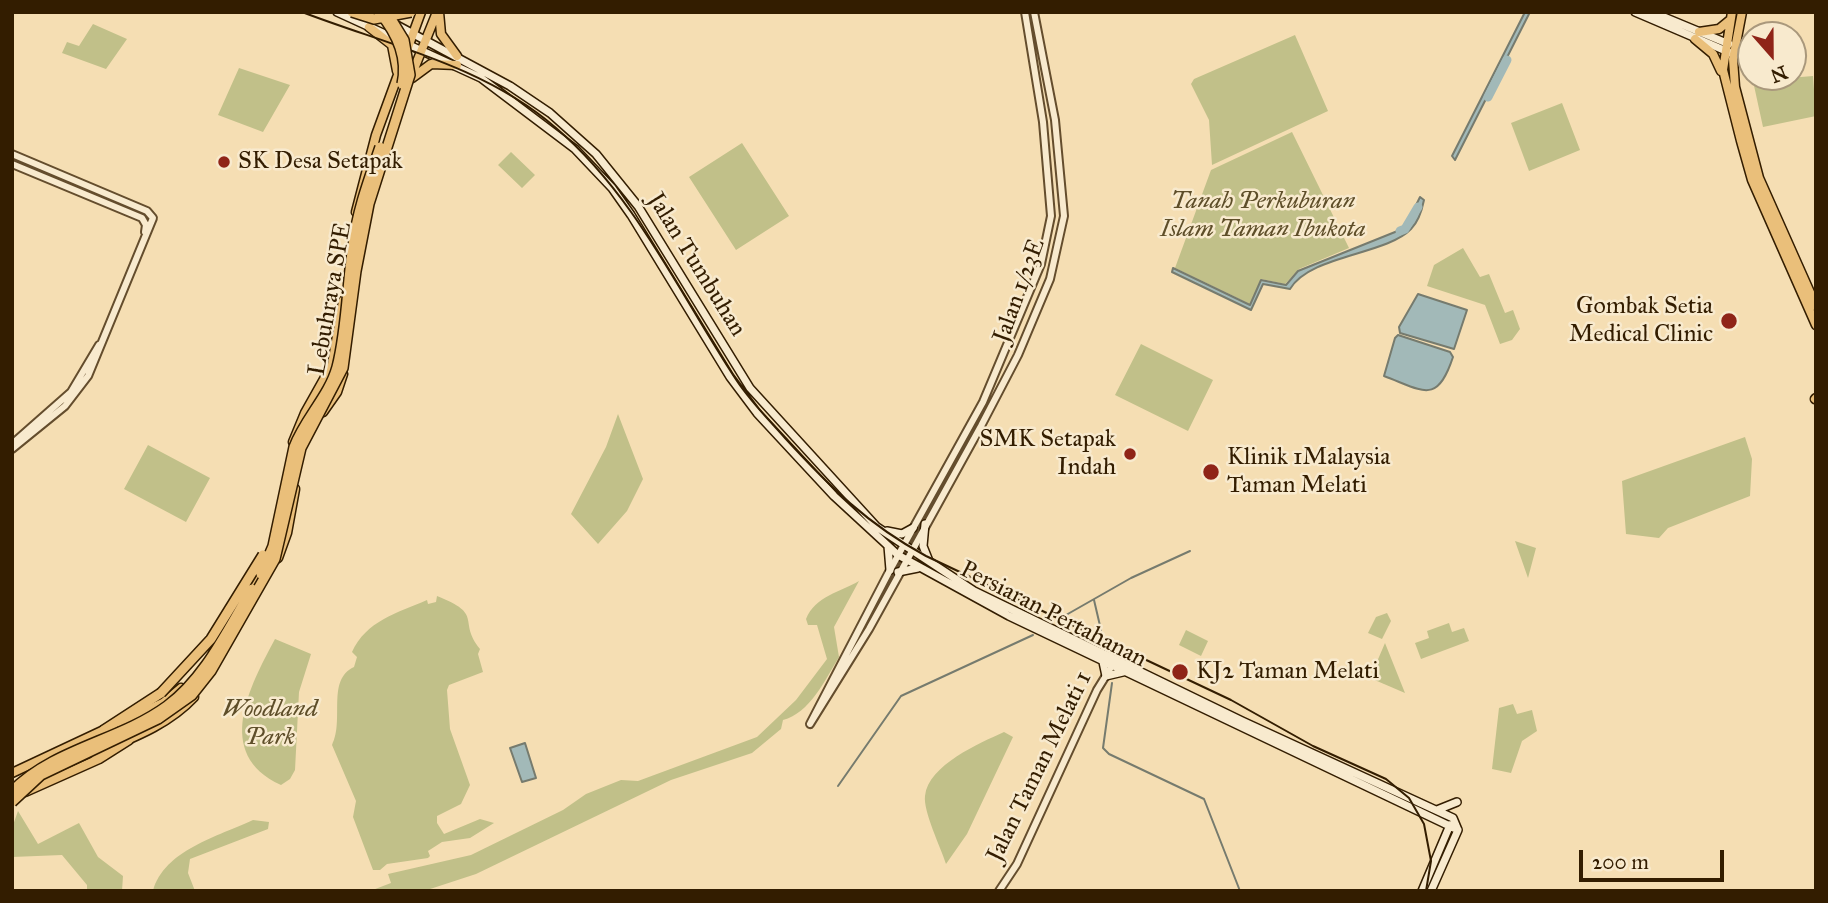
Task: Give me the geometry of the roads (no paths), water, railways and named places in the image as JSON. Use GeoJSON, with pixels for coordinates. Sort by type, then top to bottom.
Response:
{"type":"FeatureCollection","features":[{"type":"Feature","properties":{"kind":"highway"},"geometry":{"type":"LineString","coordinates":[[352,12],[374,19],[390,19],[416,12]]}},
{"type":"Feature","properties":{"kind":"highway","name":"Lebuhraya SPE"},"geometry":{"type":"LineString","coordinates":[[12,794],[40,768],[151,716],[188,688],[206,666],[262,571],[279,522],[294,447],[300,431],[324,396],[337,366],[362,200],[403,80],[398,41],[379,12]]}},
{"type":"Feature","properties":{"kind":"highway","name":"Lebuhraya SPE"},"geometry":{"type":"LineString","coordinates":[[12,803],[41,775],[158,719],[192,695],[211,671],[275,559],[301,448],[344,368],[356,271],[369,204],[410,75],[404,40],[387,12]]}},
{"type":"Feature","properties":{"kind":"highway"},"geometry":{"type":"LineString","coordinates":[[104,730],[161,693],[211,639],[261,561],[279,522]]}},
{"type":"Feature","properties":{"kind":"main road","name":"Jalan Tumbuhan"},"geometry":{"type":"LineString","coordinates":[[337,12],[409,45],[457,61],[522,94],[596,154],[625,188],[750,388],[877,527],[907,548]]}},
{"type":"Feature","properties":{"kind":"main road","name":"Jalan Tumbuhan"},"geometry":{"type":"LineString","coordinates":[[372,12],[426,39],[512,99],[575,149],[593,167],[622,201],[698,326],[757,413],[834,496],[902,557]]}},
{"type":"Feature","properties":{"kind":"main road"},"geometry":{"type":"LineString","coordinates":[[12,773],[163,703],[178,691],[193,676],[220,636],[269,549],[279,517],[294,436],[332,365],[357,202],[376,135],[413,33],[416,12],[404,12]]}},
{"type":"Feature","properties":{"kind":"main road"},"geometry":{"type":"LineString","coordinates":[[12,794],[84,766],[177,714],[188,704],[236,634],[285,541],[305,444],[335,396],[344,369],[365,228],[381,166],[409,81],[438,12]]}},
{"type":"Feature","properties":{"kind":"main road"},"geometry":{"type":"LineString","coordinates":[[409,81],[431,64],[457,61],[441,34],[438,12]]}},
{"type":"Feature","properties":{"kind":"main road"},"geometry":{"type":"LineString","coordinates":[[1653,12],[1697,35],[1734,50]]}},
{"type":"Feature","properties":{"kind":"main road"},"geometry":{"type":"LineString","coordinates":[[1742,12],[1734,50],[1731,88],[1752,180],[1816,325]]}},
{"type":"Feature","properties":{"kind":"main road"},"geometry":{"type":"LineString","coordinates":[[1637,13],[1697,35],[1713,54],[1731,88],[1759,178],[1816,306]]}},
{"type":"Feature","properties":{"kind":"main road"},"geometry":{"type":"LineString","coordinates":[[1697,35],[1720,29],[1731,16]]}},
{"type":"Feature","properties":{"kind":"main road"},"geometry":{"type":"LineString","coordinates":[[1724,77],[1724,47],[1731,16]]}},
{"type":"Feature","properties":{"kind":"main road"},"geometry":{"type":"LineString","coordinates":[[393,37],[400,34],[397,25]]}},
{"type":"Feature","properties":{"kind":"main road"},"geometry":{"type":"LineString","coordinates":[[369,27],[392,45],[397,60],[397,77]]}},
{"type":"Feature","properties":{"kind":"main road"},"geometry":{"type":"LineString","coordinates":[[575,149],[571,139],[577,137]]}},
{"type":"Feature","properties":{"kind":"main road"},"geometry":{"type":"LineString","coordinates":[[593,167],[601,164],[596,154]]}},
{"type":"Feature","properties":{"kind":"main road"},"geometry":{"type":"LineString","coordinates":[[622,201],[619,190],[625,188]]}},
{"type":"Feature","properties":{"kind":"main road"},"geometry":{"type":"LineString","coordinates":[[679,294],[686,297],[688,288]]}},
{"type":"Feature","properties":{"kind":"main road"},"geometry":{"type":"LineString","coordinates":[[698,326],[696,319],[699,315],[708,321]]}},
{"type":"Feature","properties":{"kind":"main road"},"geometry":{"type":"LineString","coordinates":[[321,387],[331,385],[335,396]]}},
{"type":"Feature","properties":{"kind":"main road"},"geometry":{"type":"LineString","coordinates":[[925,524],[923,546],[931,563]]}},
{"type":"Feature","properties":{"kind":"main road"},"geometry":{"type":"LineString","coordinates":[[877,527],[897,534],[913,528]]}},
{"type":"Feature","properties":{"kind":"main road"},"geometry":{"type":"LineString","coordinates":[[888,546],[894,571],[910,567],[922,568]]}},
{"type":"Feature","properties":{"kind":"main road","name":"Persiaran Pertahanan"},"geometry":{"type":"LineString","coordinates":[[907,548],[974,591],[1114,663],[1436,811],[1454,825]]}},
{"type":"Feature","properties":{"kind":"main road","name":"Persiaran Pertahanan"},"geometry":{"type":"LineString","coordinates":[[902,557],[967,596],[1102,662],[1114,663],[1124,672],[1433,819],[1454,825]]}},
{"type":"Feature","properties":{"kind":"main road"},"geometry":{"type":"LineString","coordinates":[[1102,662],[1105,676],[1124,672]]}},
{"type":"Feature","properties":{"kind":"main road"},"geometry":{"type":"LineString","coordinates":[[12,785],[64,768],[129,740]]}},
{"type":"Feature","properties":{"kind":"main road"},"geometry":{"type":"LineString","coordinates":[[1436,811],[1457,802]]}},
{"type":"Feature","properties":{"kind":"main road"},"geometry":{"type":"LineString","coordinates":[[1433,819],[1441,831],[1442,843]]}},
{"type":"Feature","properties":{"kind":"main road"},"geometry":{"type":"LineString","coordinates":[[1422,891],[1442,843],[1454,825]]}},
{"type":"Feature","properties":{"kind":"main road"},"geometry":{"type":"LineString","coordinates":[[1431,891],[1454,825]]}},
{"type":"Feature","properties":{"kind":"street","name":"Jalan 1/23E"},"geometry":{"type":"LineString","coordinates":[[907,548],[913,528],[983,402],[1031,295],[1047,243],[1051,216],[1043,122],[1025,12]]}},
{"type":"Feature","properties":{"kind":"street","name":"Jalan 1/23E"},"geometry":{"type":"LineString","coordinates":[[894,571],[925,524],[1005,382],[1050,279],[1062,234],[1064,216],[1055,120],[1034,12]]}},
{"type":"Feature","properties":{"kind":"street"},"geometry":{"type":"LineString","coordinates":[[12,154],[147,211],[153,222],[99,345],[71,392],[12,444]]}},
{"type":"Feature","properties":{"kind":"street"},"geometry":{"type":"LineString","coordinates":[[12,164],[142,218],[146,225],[143,241]]}},
{"type":"Feature","properties":{"kind":"street"},"geometry":{"type":"LineString","coordinates":[[12,449],[78,392],[94,364],[99,345]]}},
{"type":"Feature","properties":{"kind":"street"},"geometry":{"type":"LineString","coordinates":[[894,571],[869,629],[810,723],[894,571]]}},
{"type":"Feature","properties":{"kind":"street","name":"Jalan Taman Melati 1"},"geometry":{"type":"LineString","coordinates":[[999,891],[1017,864],[1105,676],[1114,663]]}},
{"type":"Feature","properties":{"kind":"water"},"geometry":{"type":"Polygon","coordinates":[[[1525,12],[1530,12],[1455,160],[1452,156],[1525,12]]]}},
{"type":"Feature","properties":{"kind":"water"},"geometry":{"type":"Polygon","coordinates":[[[1420,197],[1424,200],[1418,219],[1411,229],[1399,238],[1314,269],[1290,289],[1263,284],[1251,310],[1172,272],[1173,268],[1250,305],[1261,280],[1286,285],[1298,271],[1405,228],[1420,197]]]}},
{"type":"Feature","properties":{"kind":"water"},"geometry":{"type":"Polygon","coordinates":[[[1418,294],[1467,310],[1454,349],[1400,333],[1399,327],[1418,294]]]}},
{"type":"Feature","properties":{"kind":"water"},"geometry":{"type":"Polygon","coordinates":[[[1398,335],[1450,352],[1453,357],[1447,372],[1435,388],[1419,389],[1384,376],[1398,335]]]}},
{"type":"Feature","properties":{"kind":"water"},"geometry":{"type":"Polygon","coordinates":[[[525,743],[536,778],[522,782],[510,748],[525,743]]]}},
{"type":"Feature","properties":{"kind":"waterway"},"geometry":{"type":"LineString","coordinates":[[1488,97],[1507,60]]}},
{"type":"Feature","properties":{"kind":"waterway"},"geometry":{"type":"LineString","coordinates":[[1400,231],[1405,229],[1418,207]]}},
{"type":"Feature","properties":{"kind":"waterway"},"geometry":{"type":"LineString","coordinates":[[1066,615],[1131,578],[1190,551]]}},
{"type":"Feature","properties":{"kind":"waterway"},"geometry":{"type":"LineString","coordinates":[[1094,600],[1101,630]]}},
{"type":"Feature","properties":{"kind":"waterway"},"geometry":{"type":"LineString","coordinates":[[838,786],[901,696],[1033,635]]}},
{"type":"Feature","properties":{"kind":"waterway"},"geometry":{"type":"LineString","coordinates":[[1112,683],[1103,748],[1109,754],[1204,799],[1240,891]]}},
{"type":"Feature","properties":{"kind":"tram line"},"geometry":{"type":"LineString","coordinates":[[302,12],[467,73],[498,88],[556,128],[610,184],[633,215],[748,396],[802,456],[867,518],[926,556],[1231,700],[1313,746],[1386,779],[1409,798],[1424,824],[1431,861],[1426,891]]}},
{"type":"Feature","properties":{"kind":"place","name":"SK Desa Setapak"},"geometry":{"type":"Point","coordinates":[224,162]}},
{"type":"Feature","properties":{"kind":"place","name":"Gombak Setia Medical Clinic"},"geometry":{"type":"Point","coordinates":[1729,321]}},
{"type":"Feature","properties":{"kind":"place","name":"SMK Setapak Indah"},"geometry":{"type":"Point","coordinates":[1130,454]}},
{"type":"Feature","properties":{"kind":"place","name":"Klinik 1Malaysia Taman Melati"},"geometry":{"type":"Point","coordinates":[1211,472]}},
{"type":"Feature","properties":{"kind":"place","name":"KJ2 Taman Melati"},"geometry":{"type":"Point","coordinates":[1180,672]}},
{"type":"Feature","properties":{"kind":"park label","name":"Tanah Perkuburan Islam Taman Ibukota"},"geometry":{"type":"Point","coordinates":[1263,216]}},
{"type":"Feature","properties":{"kind":"park label","name":"Woodland Park"},"geometry":{"type":"Point","coordinates":[270,724]}}]}
